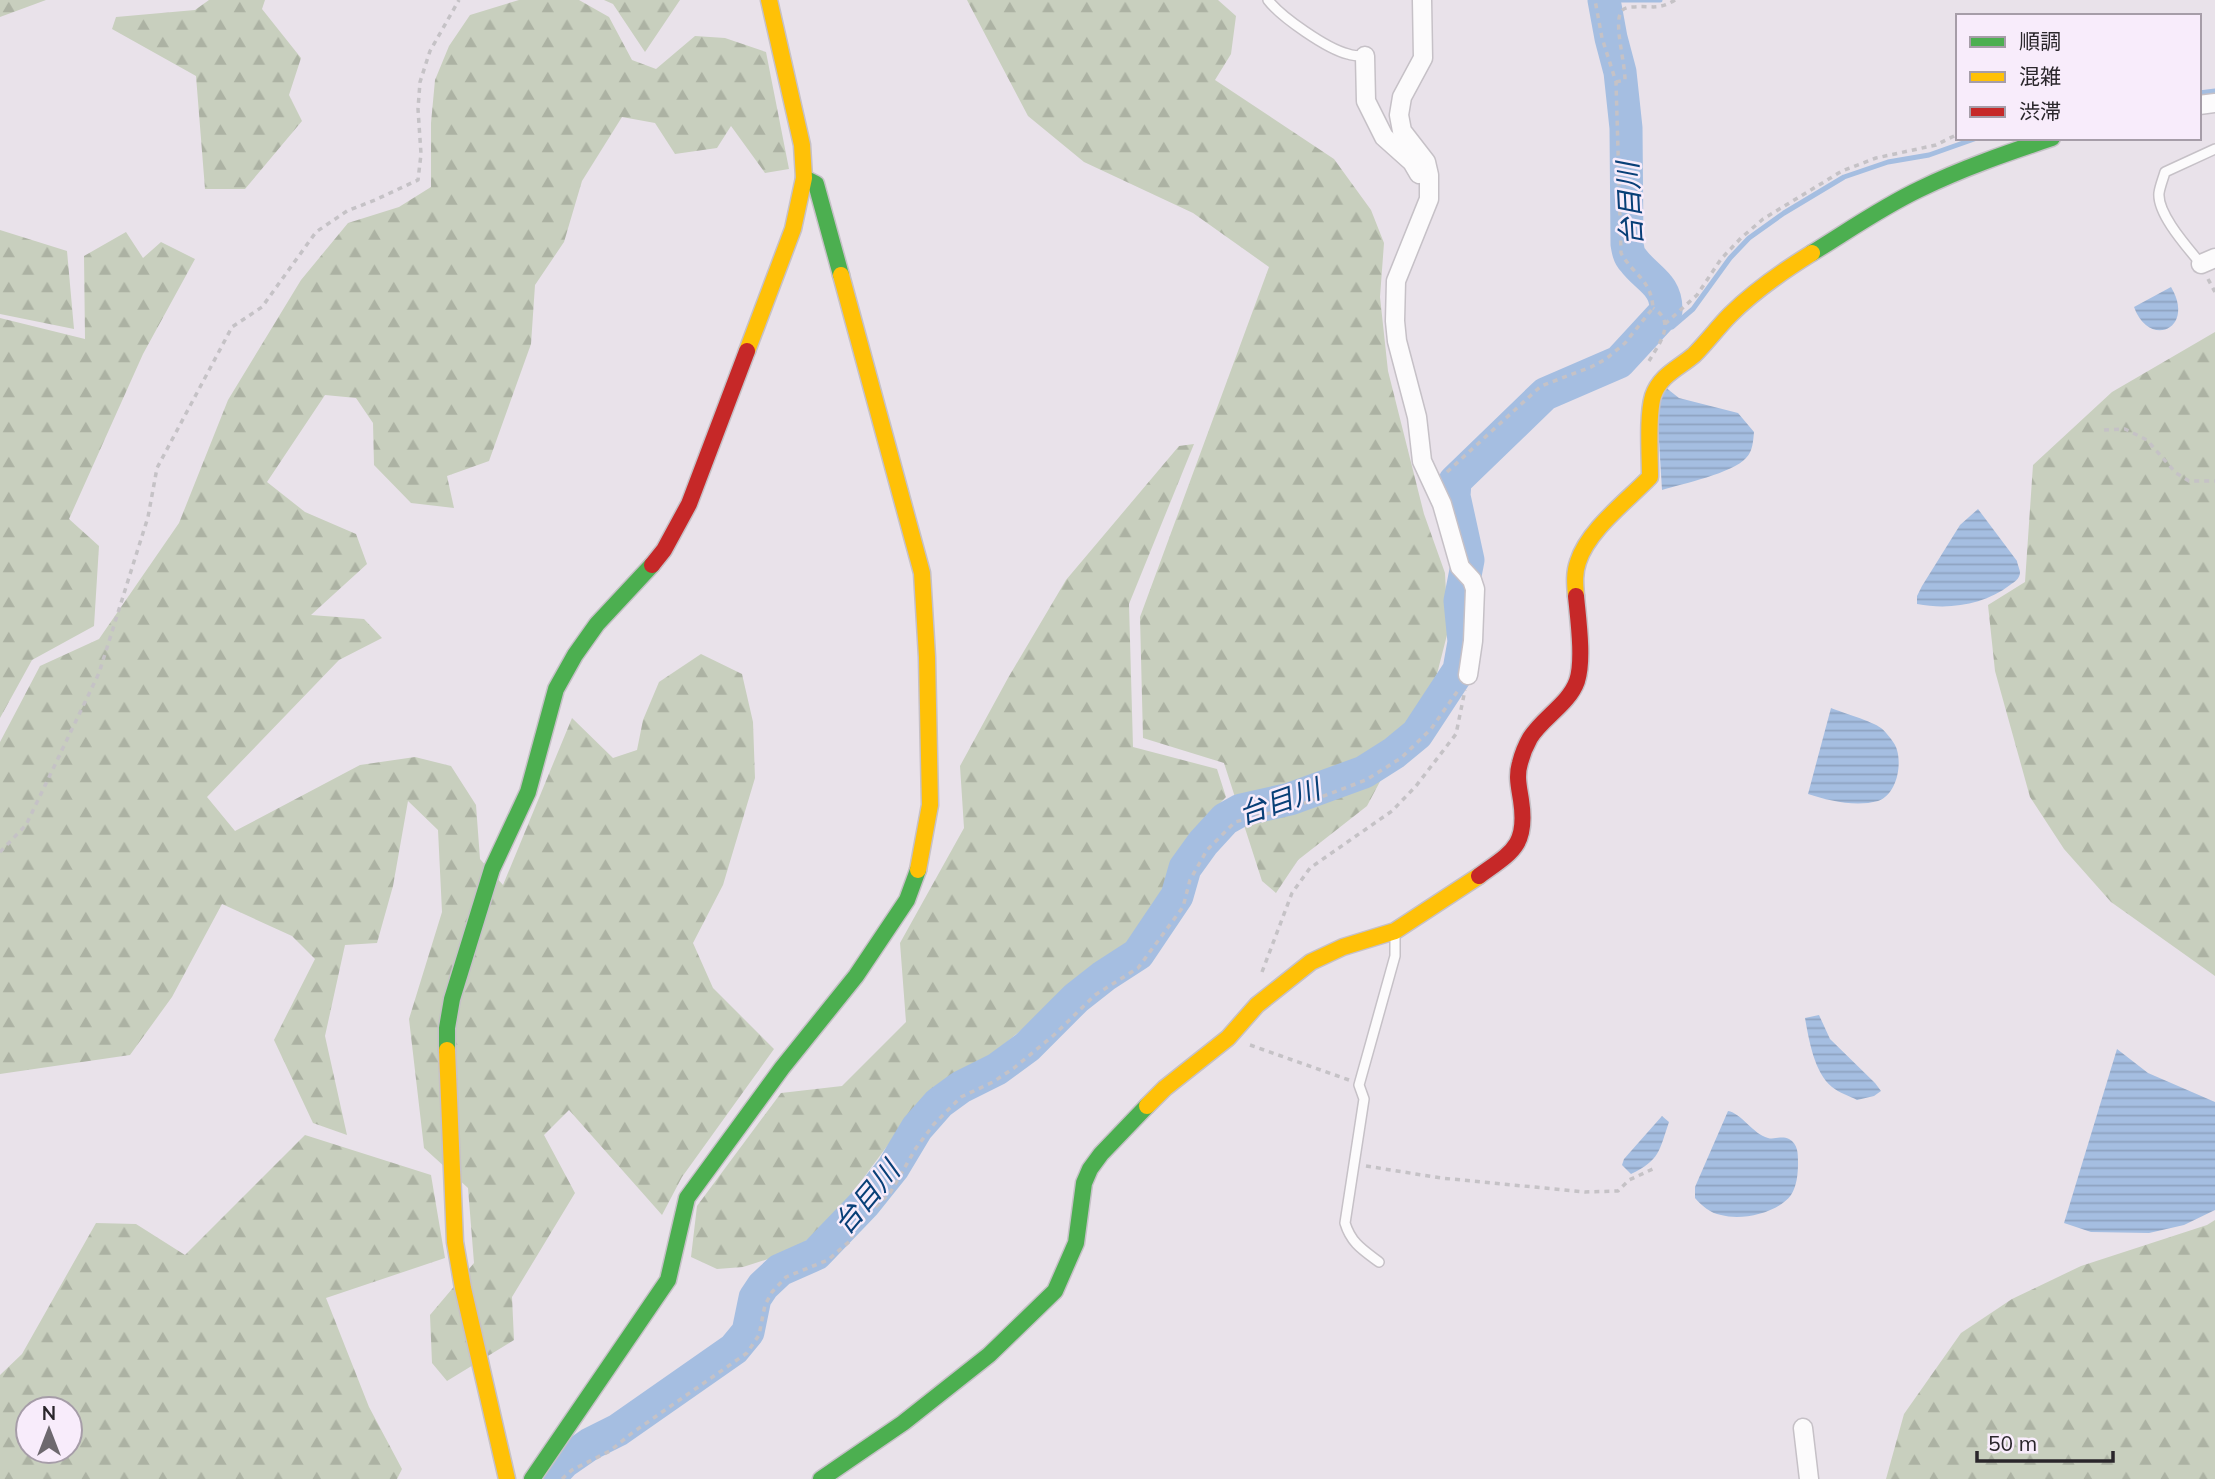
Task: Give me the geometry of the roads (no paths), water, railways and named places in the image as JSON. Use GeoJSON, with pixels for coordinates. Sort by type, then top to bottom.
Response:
{"type":"FeatureCollection","features":[{"type":"Feature","properties":{"kind":"street"},"geometry":{"type":"LineString","coordinates":[[507,1479],[463,1288],[456,1242],[447,1084],[447,1028],[452,999],[492,869],[528,792],[556,689],[597,624],[631,589],[677,530],[793,229],[804,177],[803,145],[769,0]]}},
{"type":"Feature","properties":{"kind":"street"},"geometry":{"type":"LineString","coordinates":[[1422,0],[1423,58],[1402,97],[1399,115],[1402,131],[1426,162],[1429,200],[1396,281],[1395,321],[1397,341],[1417,417],[1422,461],[1442,504],[1466,574],[1475,589],[1474,628],[1468,675]]}},
{"type":"Feature","properties":{"kind":"street"},"geometry":{"type":"LineString","coordinates":[[1365,56],[1366,101],[1384,137],[1412,162],[1419,175],[1421,223]]}},
{"type":"Feature","properties":{"kind":"street"},"geometry":{"type":"LineString","coordinates":[[824,1478],[903,1423],[989,1355],[1055,1291],[1076,1243],[1084,1183],[1090,1169],[1101,1154],[1165,1088],[1228,1038],[1257,1005],[1311,962],[1343,947],[1395,931],[1460,890],[1515,850],[1520,839],[1522,808],[1517,778],[1523,754],[1530,738],[1572,691],[1578,679],[1580,645],[1577,564],[1590,538],[1650,477],[1653,396],[1668,373],[1691,357],[1731,314],[1777,275],[1876,213],[1976,163],[2046,140]]}},
{"type":"Feature","properties":{"kind":"street"},"geometry":{"type":"LineString","coordinates":[[532,1479],[668,1280],[687,1198],[782,1068],[856,976],[907,900],[916,875],[930,805],[928,657],[922,573],[816,184],[804,177]]}},
{"type":"Feature","properties":{"kind":"street"},"geometry":{"type":"LineString","coordinates":[[1803,1429],[1809,1479]]}},
{"type":"Feature","properties":{"kind":"lane"},"geometry":{"type":"LineString","coordinates":[[1268,0],[1275,9],[1322,42],[1346,54],[1365,56]]}},
{"type":"Feature","properties":{"kind":"lane"},"geometry":{"type":"LineString","coordinates":[[1423,58],[1430,0]]}},
{"type":"Feature","properties":{"kind":"lane"},"geometry":{"type":"LineString","coordinates":[[2208,261],[2167,218],[2159,202],[2159,193],[2165,172],[2215,149]]}},
{"type":"Feature","properties":{"kind":"lane"},"geometry":{"type":"LineString","coordinates":[[1379,1262],[1355,1244],[1345,1223],[1364,1098],[1359,1084],[1395,956],[1395,931]]}},
{"type":"Feature","properties":{"kind":"water"},"geometry":{"type":"Polygon","coordinates":[[[2171,287],[2178,314],[2174,323],[2159,330],[2150,328],[2141,320],[2134,307],[2171,287]]]}},
{"type":"Feature","properties":{"kind":"water"},"geometry":{"type":"Polygon","coordinates":[[[1665,387],[1679,398],[1738,413],[1754,432],[1751,449],[1746,458],[1719,473],[1662,490],[1657,408],[1665,387]]]}},
{"type":"Feature","properties":{"kind":"water"},"geometry":{"type":"Polygon","coordinates":[[[1978,509],[2017,561],[2020,572],[2018,578],[2000,592],[1978,601],[1954,606],[1917,604],[1917,596],[1922,586],[1960,525],[1978,509]]]}},
{"type":"Feature","properties":{"kind":"water"},"geometry":{"type":"Polygon","coordinates":[[[1831,708],[1877,725],[1895,745],[1898,772],[1893,787],[1884,798],[1870,803],[1852,803],[1808,794],[1831,708]]]}},
{"type":"Feature","properties":{"kind":"water"},"geometry":{"type":"Polygon","coordinates":[[[1819,1015],[1830,1039],[1881,1091],[1874,1096],[1857,1100],[1835,1089],[1826,1081],[1813,1055],[1805,1018],[1819,1015]]]}},
{"type":"Feature","properties":{"kind":"water"},"geometry":{"type":"Polygon","coordinates":[[[2117,1049],[2148,1073],[2215,1102],[2215,1210],[2184,1225],[2149,1233],[2091,1232],[2064,1223],[2117,1049]]]}},
{"type":"Feature","properties":{"kind":"water"},"geometry":{"type":"Polygon","coordinates":[[[1728,1111],[1763,1136],[1786,1138],[1796,1146],[1796,1184],[1791,1195],[1778,1207],[1759,1214],[1730,1217],[1710,1211],[1695,1198],[1695,1187],[1728,1111]]]}},
{"type":"Feature","properties":{"kind":"water"},"geometry":{"type":"Polygon","coordinates":[[[1662,1116],[1669,1122],[1657,1154],[1648,1164],[1631,1174],[1622,1165],[1624,1159],[1662,1116]]]}},
{"type":"Feature","properties":{"kind":"waterway","name":"台目川"},"geometry":{"type":"LineString","coordinates":[[548,1479],[564,1462],[590,1444],[618,1430],[734,1349],[748,1332],[755,1298],[763,1286],[780,1270],[816,1254],[865,1203],[893,1168],[917,1128],[939,1103],[961,1087],[997,1069],[1027,1047],[1076,998],[1138,954],[1177,896],[1185,868],[1225,819],[1241,810],[1290,799],[1364,772],[1417,734],[1459,670],[1464,642],[1460,601],[1468,560],[1454,496],[1455,481],[1545,394],[1619,362],[1666,311],[1660,288],[1638,267],[1627,244],[1626,128],[1620,72],[1604,0]]}},
{"type":"Feature","properties":{"kind":"waterway"},"geometry":{"type":"LineString","coordinates":[[1612,0],[1660,0]]}},
{"type":"Feature","properties":{"kind":"waterway"},"geometry":{"type":"LineString","coordinates":[[2201,93],[2215,91]]}},
{"type":"Feature","properties":{"kind":"waterway"},"geometry":{"type":"LineString","coordinates":[[1651,327],[1672,327],[1693,309],[1730,258],[1749,238],[1784,213],[1844,177],[1888,162],[1929,155],[1971,140]]}}]}
